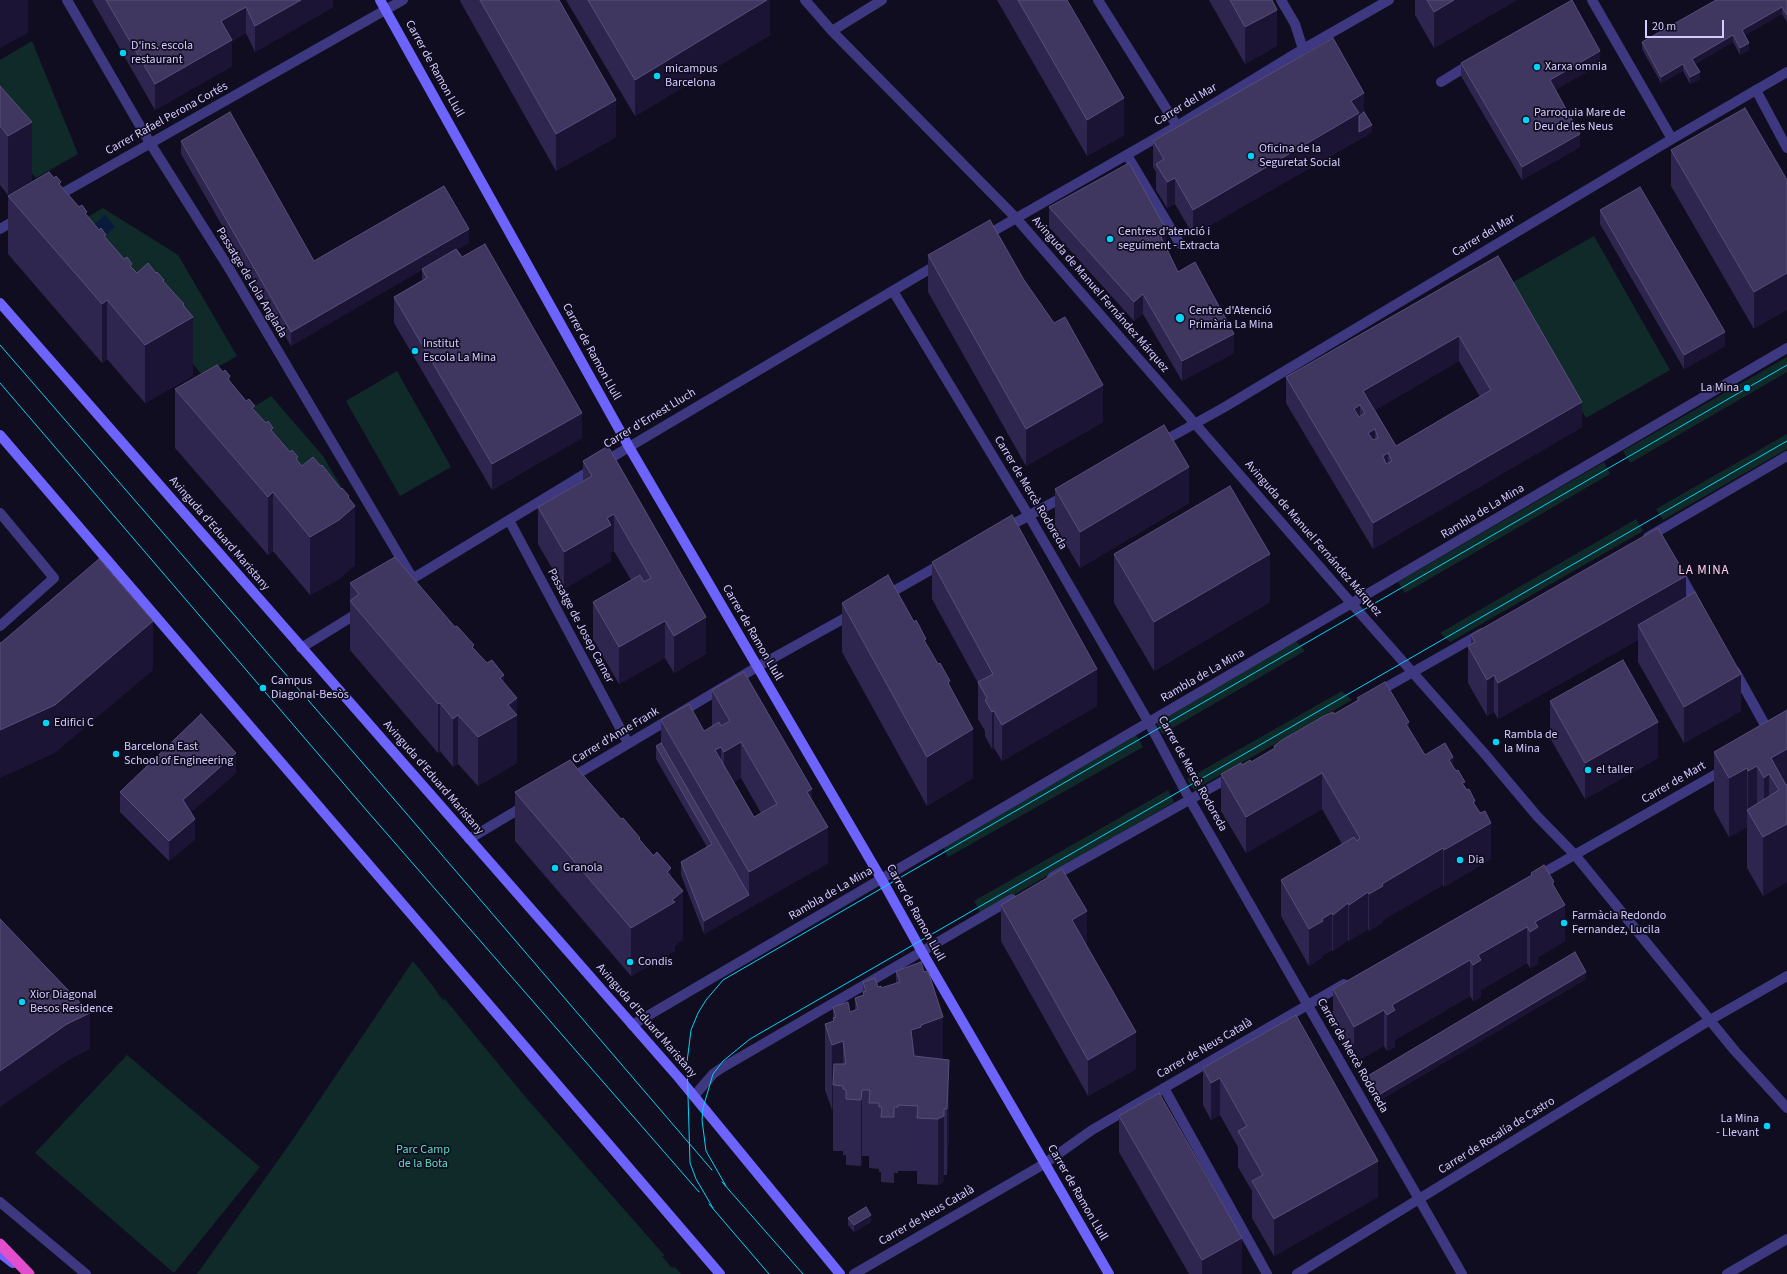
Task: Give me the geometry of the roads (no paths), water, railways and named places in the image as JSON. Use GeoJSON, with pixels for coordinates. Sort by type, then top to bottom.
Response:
{"type":"FeatureCollection","features":[{"type":"Feature","properties":{"kind":"highway"},"geometry":{"type":"LineString","coordinates":[[0,1244],[28,1274]]}},
{"type":"Feature","properties":{"kind":"main road","name":"Carrer de Ramon Llull"},"geometry":{"type":"LineString","coordinates":[[380,0],[629,447],[882,880],[1044,1164],[1109,1274]]}},
{"type":"Feature","properties":{"kind":"main road","name":"Avinguda d'Eduard Maristany"},"geometry":{"type":"LineString","coordinates":[[0,303],[694,1096],[840,1274]]}},
{"type":"Feature","properties":{"kind":"main road"},"geometry":{"type":"LineString","coordinates":[[0,435],[720,1274]]}},
{"type":"Feature","properties":{"kind":"main road"},"geometry":{"type":"LineString","coordinates":[[0,1253],[28,1274]]}},
{"type":"Feature","properties":{"kind":"street","name":"Passatge de Lola Anglada"},"geometry":{"type":"LineString","coordinates":[[67,0],[150,143],[227,265],[413,579]]}},
{"type":"Feature","properties":{"kind":"street","name":"Carrer Rafael Perona Cortés"},"geometry":{"type":"LineString","coordinates":[[48,202],[403,0]]}},
{"type":"Feature","properties":{"kind":"street","name":"Avinguda de Manuel Fernández Márquez"},"geometry":{"type":"LineString","coordinates":[[805,0],[832,31],[1016,218],[1352,604],[1574,855],[1710,1020],[1787,1108]]}},
{"type":"Feature","properties":{"kind":"street"},"geometry":{"type":"LineString","coordinates":[[832,31],[882,0]]}},
{"type":"Feature","properties":{"kind":"street"},"geometry":{"type":"LineString","coordinates":[[1098,0],[1177,126]]}},
{"type":"Feature","properties":{"kind":"street"},"geometry":{"type":"LineString","coordinates":[[1280,0],[1295,24],[1303,48]]}},
{"type":"Feature","properties":{"kind":"street","name":"Carrer del Mar"},"geometry":{"type":"LineString","coordinates":[[1016,218],[1177,126],[1303,48],[1388,0]]}},
{"type":"Feature","properties":{"kind":"street"},"geometry":{"type":"LineString","coordinates":[[1592,0],[1672,139]]}},
{"type":"Feature","properties":{"kind":"street"},"geometry":{"type":"LineString","coordinates":[[1441,82],[1481,57]]}},
{"type":"Feature","properties":{"kind":"street","name":"Carrer del Mar"},"geometry":{"type":"LineString","coordinates":[[1196,424],[1672,139],[1787,72]]}},
{"type":"Feature","properties":{"kind":"street"},"geometry":{"type":"LineString","coordinates":[[1756,90],[1787,148]]}},
{"type":"Feature","properties":{"kind":"street"},"geometry":{"type":"LineString","coordinates":[[1127,155],[1180,244]]}},
{"type":"Feature","properties":{"kind":"street"},"geometry":{"type":"LineString","coordinates":[[0,229],[27,213]]}},
{"type":"Feature","properties":{"kind":"street"},"geometry":{"type":"LineString","coordinates":[[973,243],[1016,218]]}},
{"type":"Feature","properties":{"kind":"street","name":"Carrer d'Ernest Lluch"},"geometry":{"type":"LineString","coordinates":[[400,587],[629,447],[947,259]]}},
{"type":"Feature","properties":{"kind":"street","name":"Carrer de Mercè Rodoreda"},"geometry":{"type":"LineString","coordinates":[[893,290],[1029,516],[1149,723],[1190,800],[1462,1274]]}},
{"type":"Feature","properties":{"kind":"street","name":"Rambla de La Mina"},"geometry":{"type":"LineString","coordinates":[[632,1025],[882,880],[1787,348]]}},
{"type":"Feature","properties":{"kind":"street"},"geometry":{"type":"LineString","coordinates":[[1150,448],[1196,424]]}},
{"type":"Feature","properties":{"kind":"street"},"geometry":{"type":"LineString","coordinates":[[1636,544],[1787,456]]}},
{"type":"Feature","properties":{"kind":"street"},"geometry":{"type":"LineString","coordinates":[[993,535],[1077,489]]}},
{"type":"Feature","properties":{"kind":"street"},"geometry":{"type":"LineString","coordinates":[[0,513],[54,578],[0,626]]}},
{"type":"Feature","properties":{"kind":"street","name":"Passatge de Josep Carner"},"geometry":{"type":"LineString","coordinates":[[509,520],[628,744]]}},
{"type":"Feature","properties":{"kind":"street"},"geometry":{"type":"LineString","coordinates":[[877,600],[952,558]]}},
{"type":"Feature","properties":{"kind":"street"},"geometry":{"type":"LineString","coordinates":[[1674,565],[1702,614]]}},
{"type":"Feature","properties":{"kind":"street"},"geometry":{"type":"LineString","coordinates":[[302,648],[367,607]]}},
{"type":"Feature","properties":{"kind":"street","name":"Carrer d'Anne Frank"},"geometry":{"type":"LineString","coordinates":[[560,784],[757,667],[863,608]]}},
{"type":"Feature","properties":{"kind":"street"},"geometry":{"type":"LineString","coordinates":[[1368,697],[1413,673],[1492,627]]}},
{"type":"Feature","properties":{"kind":"street"},"geometry":{"type":"LineString","coordinates":[[1730,662],[1765,725]]}},
{"type":"Feature","properties":{"kind":"street","name":"Carrer de Mart"},"geometry":{"type":"LineString","coordinates":[[1574,855],[1733,764]]}},
{"type":"Feature","properties":{"kind":"street"},"geometry":{"type":"LineString","coordinates":[[1041,883],[1243,769]]}},
{"type":"Feature","properties":{"kind":"street"},"geometry":{"type":"LineString","coordinates":[[469,839],[533,800]]}},
{"type":"Feature","properties":{"kind":"street"},"geometry":{"type":"LineString","coordinates":[[1529,881],[1574,855]]}},
{"type":"Feature","properties":{"kind":"street"},"geometry":{"type":"LineString","coordinates":[[694,1096],[713,1074],[720,1069],[1020,895]]}},
{"type":"Feature","properties":{"kind":"street","name":"Carrer de Rosalía de Castro"},"geometry":{"type":"LineString","coordinates":[[1297,1274],[1710,1020],[1787,976]]}},
{"type":"Feature","properties":{"kind":"street","name":"Carrer de Neus Català"},"geometry":{"type":"LineString","coordinates":[[854,1274],[1044,1164],[1092,1130],[1356,977]]}},
{"type":"Feature","properties":{"kind":"street"},"geometry":{"type":"LineString","coordinates":[[1164,1088],[1267,1274]]}},
{"type":"Feature","properties":{"kind":"street"},"geometry":{"type":"LineString","coordinates":[[0,1202],[86,1274]]}},
{"type":"Feature","properties":{"kind":"street"},"geometry":{"type":"LineString","coordinates":[[1727,1274],[1787,1239]]}},
{"type":"Feature","properties":{"kind":"water"},"geometry":{"type":"Polygon","coordinates":[[[105,215],[115,227],[96,244],[86,232],[105,215]]]}},
{"type":"Feature","properties":{"kind":"tram line"},"geometry":{"type":"LineString","coordinates":[[0,345],[400,806],[712,1170]]}},
{"type":"Feature","properties":{"kind":"tram line"},"geometry":{"type":"LineString","coordinates":[[713,1208],[696,1179],[690,1163],[687,1062],[691,1030],[698,1013],[706,1000],[723,980],[1787,365]]}},
{"type":"Feature","properties":{"kind":"tram line"},"geometry":{"type":"LineString","coordinates":[[0,383],[368,812],[699,1192]]}},
{"type":"Feature","properties":{"kind":"tram line"},"geometry":{"type":"LineString","coordinates":[[726,1186],[706,1151],[702,1120],[703,1108],[713,1074],[723,1061],[750,1039],[1787,441]]}},
{"type":"Feature","properties":{"kind":"tram line"},"geometry":{"type":"LineString","coordinates":[[722,1182],[803,1274]]}},
{"type":"Feature","properties":{"kind":"tram line"},"geometry":{"type":"LineString","coordinates":[[709,1204],[769,1274]]}},
{"type":"Feature","properties":{"kind":"place","name":"D'ins. escola restaurant"},"geometry":{"type":"Point","coordinates":[123,53]}},
{"type":"Feature","properties":{"kind":"place","name":"Xarxa omnia"},"geometry":{"type":"Point","coordinates":[1537,67]}},
{"type":"Feature","properties":{"kind":"place","name":"micampus Barcelona"},"geometry":{"type":"Point","coordinates":[657,76]}},
{"type":"Feature","properties":{"kind":"place","name":"Parroquia Mare de Deu de les Neus"},"geometry":{"type":"Point","coordinates":[1526,120]}},
{"type":"Feature","properties":{"kind":"place","name":"Oficina de la Seguretat Social"},"geometry":{"type":"Point","coordinates":[1251,156]}},
{"type":"Feature","properties":{"kind":"place","name":"Centres d’atenció i seguiment - Extracta"},"geometry":{"type":"Point","coordinates":[1110,239]}},
{"type":"Feature","properties":{"kind":"place","name":"Centre d'Atenció Primària La Mina"},"geometry":{"type":"Point","coordinates":[1180,318]}},
{"type":"Feature","properties":{"kind":"place","name":"Institut Escola La Mina"},"geometry":{"type":"Point","coordinates":[415,351]}},
{"type":"Feature","properties":{"kind":"place","name":"La Mina"},"geometry":{"type":"Point","coordinates":[1747,388]}},
{"type":"Feature","properties":{"kind":"place","name":"Campus Diagonal-Besòs"},"geometry":{"type":"Point","coordinates":[263,688]}},
{"type":"Feature","properties":{"kind":"place","name":"Edifici C"},"geometry":{"type":"Point","coordinates":[46,723]}},
{"type":"Feature","properties":{"kind":"place","name":"Rambla de la Mina"},"geometry":{"type":"Point","coordinates":[1496,742]}},
{"type":"Feature","properties":{"kind":"place","name":"Barcelona East School of Engineering"},"geometry":{"type":"Point","coordinates":[116,754]}},
{"type":"Feature","properties":{"kind":"place","name":"el taller"},"geometry":{"type":"Point","coordinates":[1588,770]}},
{"type":"Feature","properties":{"kind":"place","name":"Dia"},"geometry":{"type":"Point","coordinates":[1460,860]}},
{"type":"Feature","properties":{"kind":"place","name":"Granola"},"geometry":{"type":"Point","coordinates":[555,868]}},
{"type":"Feature","properties":{"kind":"place","name":"Farmàcia Redondo Fernandez, Lucila"},"geometry":{"type":"Point","coordinates":[1564,923]}},
{"type":"Feature","properties":{"kind":"place","name":"Condis"},"geometry":{"type":"Point","coordinates":[630,962]}},
{"type":"Feature","properties":{"kind":"place","name":"Xior Diagonal Besos Residence"},"geometry":{"type":"Point","coordinates":[22,1002]}},
{"type":"Feature","properties":{"kind":"place","name":"La Mina - Llevant"},"geometry":{"type":"Point","coordinates":[1767,1126]}},
{"type":"Feature","properties":{"kind":"district","name":"LA MINA"},"geometry":{"type":"Point","coordinates":[1704,571]}},
{"type":"Feature","properties":{"kind":"park label","name":"Parc Camp de la Bota"},"geometry":{"type":"Point","coordinates":[423,1157]}}]}
